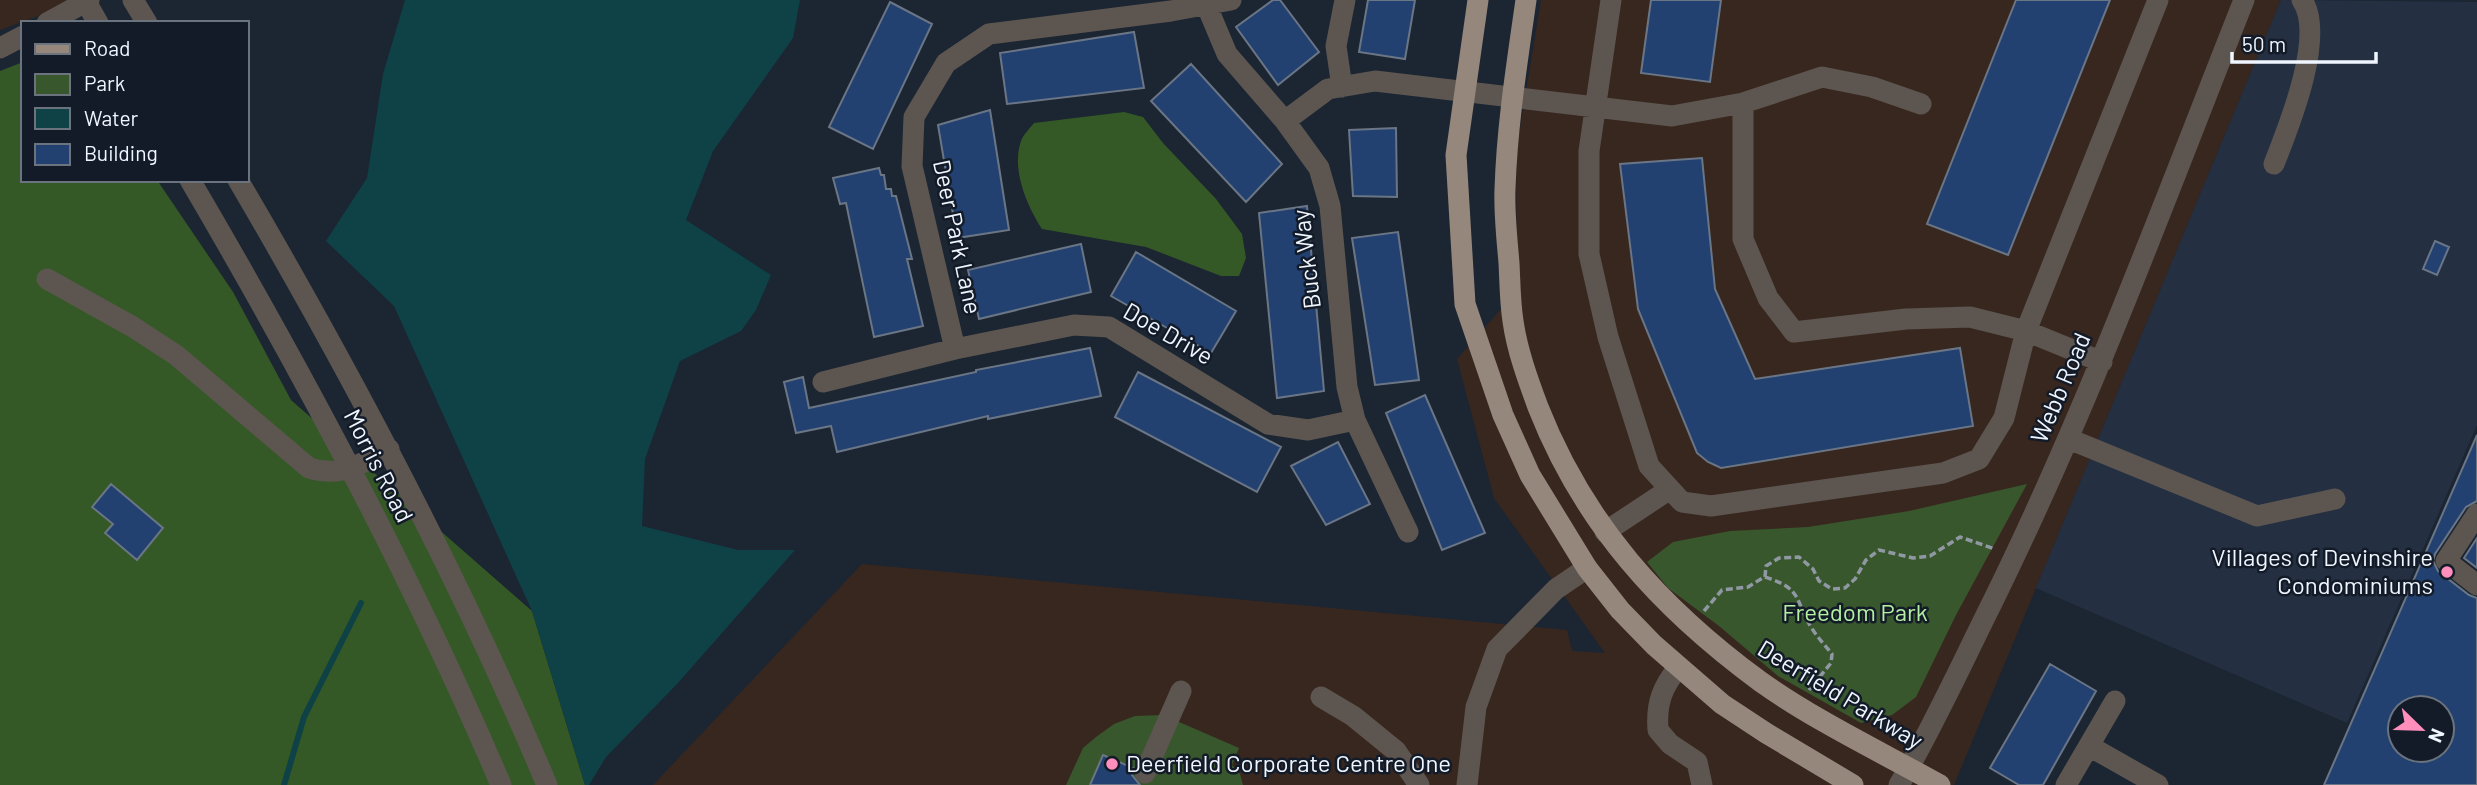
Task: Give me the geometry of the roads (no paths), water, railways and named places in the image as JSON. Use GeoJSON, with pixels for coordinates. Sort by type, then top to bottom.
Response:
{"type":"FeatureCollection","features":[{"type":"Feature","properties":{"kind":"main road"},"geometry":{"type":"LineString","coordinates":[[1478,0],[1456,155],[1465,304],[1503,415],[1530,475],[1587,568],[1637,628],[1678,668],[1741,716],[1853,785]]}},
{"type":"Feature","properties":{"kind":"main road","name":"Deerfield Parkway"},"geometry":{"type":"LineString","coordinates":[[1527,0],[1513,97],[1504,191],[1513,321],[1531,389],[1573,484],[1605,532],[1646,582],[1692,626],[1763,683],[1904,776],[1940,785]]}},
{"type":"Feature","properties":{"kind":"street"},"geometry":{"type":"LineString","coordinates":[[133,0],[146,21]]}},
{"type":"Feature","properties":{"kind":"street","name":"Deer Park Lane"},"geometry":{"type":"LineString","coordinates":[[955,349],[912,166],[914,117],[946,63],[989,34],[1231,0]]}},
{"type":"Feature","properties":{"kind":"street"},"geometry":{"type":"LineString","coordinates":[[1342,87],[1336,46],[1345,0]]}},
{"type":"Feature","properties":{"kind":"street"},"geometry":{"type":"LineString","coordinates":[[1611,0],[1589,151],[1589,254],[1608,337],[1649,466],[1682,502],[1711,506],[1943,473],[1979,458],[2004,418],[2026,331],[2158,0]]}},
{"type":"Feature","properties":{"kind":"street","name":"Webb Road"},"geometry":{"type":"LineString","coordinates":[[1904,776],[1938,715],[2016,556],[2069,439],[2102,362],[2244,0]]}},
{"type":"Feature","properties":{"kind":"street"},"geometry":{"type":"LineString","coordinates":[[2274,164],[2308,62],[2309,11],[2302,0]]}},
{"type":"Feature","properties":{"kind":"street"},"geometry":{"type":"LineString","coordinates":[[51,21],[86,1],[97,21]]}},
{"type":"Feature","properties":{"kind":"street","name":"Buck Way"},"geometry":{"type":"LineString","coordinates":[[1206,4],[1227,54],[1285,121],[1319,168],[1329,206],[1347,387],[1355,420],[1408,532]]}},
{"type":"Feature","properties":{"kind":"street"},"geometry":{"type":"LineString","coordinates":[[0,48],[21,37]]}},
{"type":"Feature","properties":{"kind":"street"},"geometry":{"type":"LineString","coordinates":[[1285,121],[1328,89],[1375,81],[1672,116],[1743,103],[1822,77],[1872,87],[1921,104]]}},
{"type":"Feature","properties":{"kind":"street"},"geometry":{"type":"LineString","coordinates":[[1743,103],[1743,239],[1768,298],[1794,332],[1906,319],[1970,317],[2026,331],[2102,362]]}},
{"type":"Feature","properties":{"kind":"street","name":"Morris Road"},"geometry":{"type":"LineString","coordinates":[[191,182],[285,345],[351,469],[434,634],[501,785]]}},
{"type":"Feature","properties":{"kind":"street","name":"Morris Road"},"geometry":{"type":"LineString","coordinates":[[239,182],[315,312],[388,449],[482,639],[547,785]]}},
{"type":"Feature","properties":{"kind":"street"},"geometry":{"type":"LineString","coordinates":[[47,279],[133,327],[176,355],[309,468],[334,473],[351,469],[388,449]]}},
{"type":"Feature","properties":{"kind":"street","name":"Doe Drive"},"geometry":{"type":"LineString","coordinates":[[823,382],[955,349],[1074,325],[1109,327],[1268,424],[1308,430],[1355,420]]}},
{"type":"Feature","properties":{"kind":"street"},"geometry":{"type":"LineString","coordinates":[[2069,439],[2257,516],[2335,499]]}},
{"type":"Feature","properties":{"kind":"street"},"geometry":{"type":"LineString","coordinates":[[1605,532],[1670,489]]}},
{"type":"Feature","properties":{"kind":"street"},"geometry":{"type":"LineString","coordinates":[[2477,514],[2446,561],[2477,584]]}},
{"type":"Feature","properties":{"kind":"street"},"geometry":{"type":"LineString","coordinates":[[1467,785],[1476,707],[1497,649],[1556,589],[1587,568]]}},
{"type":"Feature","properties":{"kind":"street"},"geometry":{"type":"LineString","coordinates":[[1678,668],[1665,684],[1659,699],[1658,730],[1670,744],[1697,762],[1702,785]]}},
{"type":"Feature","properties":{"kind":"street"},"geometry":{"type":"LineString","coordinates":[[1145,773],[1181,691]]}},
{"type":"Feature","properties":{"kind":"street"},"geometry":{"type":"LineString","coordinates":[[1321,697],[1353,716],[1396,751],[1419,785]]}},
{"type":"Feature","properties":{"kind":"street"},"geometry":{"type":"LineString","coordinates":[[2066,785],[2115,701]]}},
{"type":"Feature","properties":{"kind":"street"},"geometry":{"type":"LineString","coordinates":[[2089,746],[2158,785]]}},
{"type":"Feature","properties":{"kind":"water"},"geometry":{"type":"Polygon","coordinates":[[[405,0],[800,0],[793,38],[713,151],[686,220],[771,275],[756,310],[741,331],[680,361],[645,459],[642,526],[738,550],[795,550],[677,684],[606,757],[589,785],[585,785],[532,611],[394,306],[326,241],[367,178],[383,74],[405,0]]]}},
{"type":"Feature","properties":{"kind":"waterway"},"geometry":{"type":"LineString","coordinates":[[284,785],[304,717],[361,603]]}},
{"type":"Feature","properties":{"kind":"place","name":"Villages of Devinshire Condominiums"},"geometry":{"type":"Point","coordinates":[2447,572]}},
{"type":"Feature","properties":{"kind":"place","name":"Deerfield Corporate Centre One"},"geometry":{"type":"Point","coordinates":[1112,764]}},
{"type":"Feature","properties":{"kind":"park label","name":"Freedom Park"},"geometry":{"type":"Point","coordinates":[1855,613]}}]}
